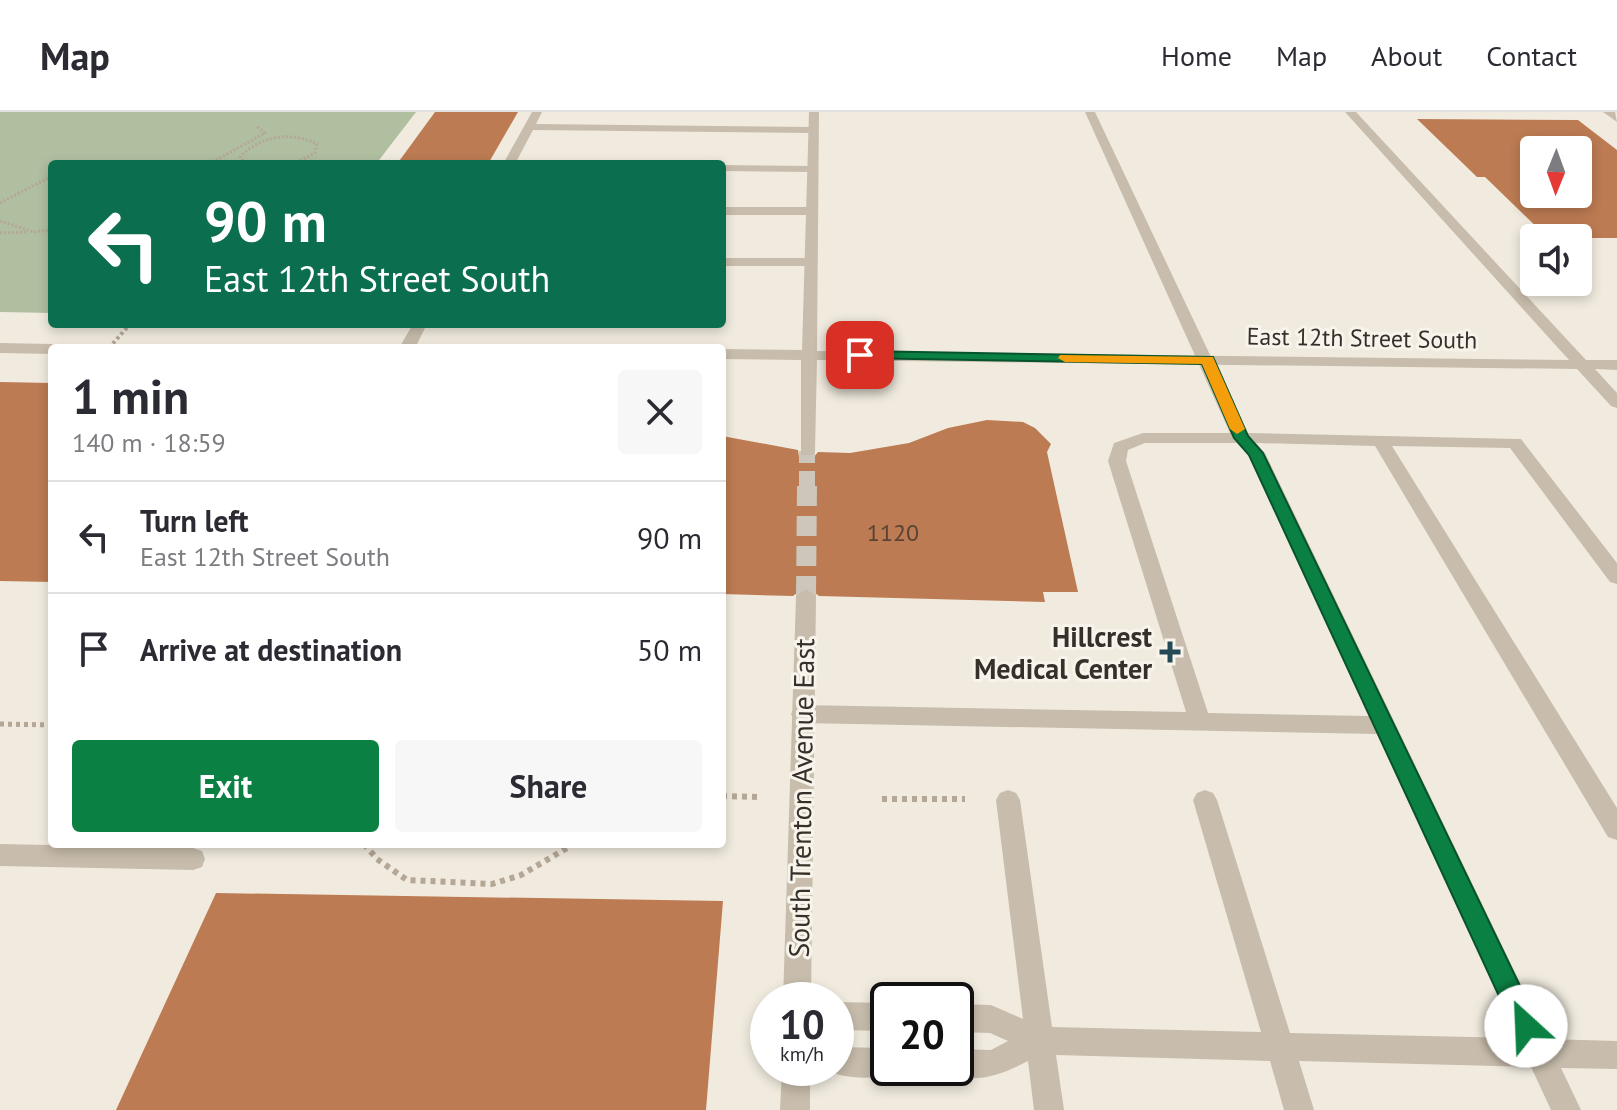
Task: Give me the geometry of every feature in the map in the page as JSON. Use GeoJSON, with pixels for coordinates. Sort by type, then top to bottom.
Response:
{"type":"FeatureCollection","features":[{"type":"Feature","properties":{"kind":"street"},"geometry":{"type":"LineString","coordinates":[[511,160],[537,112]]}},
{"type":"Feature","properties":{"kind":"street"},"geometry":{"type":"LineString","coordinates":[[807,451],[814,112]]}},
{"type":"Feature","properties":{"kind":"street"},"geometry":{"type":"LineString","coordinates":[[1090,112],[1208,360],[1241,438],[1256,453],[1566,1110]]}},
{"type":"Feature","properties":{"kind":"street"},"geometry":{"type":"LineString","coordinates":[[1350,112],[1617,403]]}},
{"type":"Feature","properties":{"kind":"street"},"geometry":{"type":"LineString","coordinates":[[1608,112],[1617,119]]}},
{"type":"Feature","properties":{"kind":"street"},"geometry":{"type":"LineString","coordinates":[[530,127],[814,130]]}},
{"type":"Feature","properties":{"kind":"street"},"geometry":{"type":"LineString","coordinates":[[726,168],[813,169]]}},
{"type":"Feature","properties":{"kind":"street"},"geometry":{"type":"LineString","coordinates":[[726,211],[812,211]]}},
{"type":"Feature","properties":{"kind":"street"},"geometry":{"type":"LineString","coordinates":[[726,262],[811,262]]}},
{"type":"Feature","properties":{"kind":"street"},"geometry":{"type":"LineString","coordinates":[[0,348],[48,349]]}},
{"type":"Feature","properties":{"kind":"street","name":"East 12th Street South"},"geometry":{"type":"LineString","coordinates":[[726,354],[1617,365]]}},
{"type":"Feature","properties":{"kind":"street"},"geometry":{"type":"LineString","coordinates":[[1200,722],[1117,461],[1120,447],[1143,438],[1515,443],[1617,577]]}},
{"type":"Feature","properties":{"kind":"street"},"geometry":{"type":"LineString","coordinates":[[1381,441],[1617,829]]}},
{"type":"Feature","properties":{"kind":"street","name":"South Trenton Avenue East"},"geometry":{"type":"LineString","coordinates":[[797,982],[806,596]]}},
{"type":"Feature","properties":{"kind":"street"},"geometry":{"type":"LineString","coordinates":[[802,714],[1384,725]]}},
{"type":"Feature","properties":{"kind":"street"},"geometry":{"type":"LineString","coordinates":[[1008,800],[1049,1110]]}},
{"type":"Feature","properties":{"kind":"street"},"geometry":{"type":"LineString","coordinates":[[1205,800],[1299,1110]]}},
{"type":"Feature","properties":{"kind":"street"},"geometry":{"type":"LineString","coordinates":[[0,855],[193,859]]}},
{"type":"Feature","properties":{"kind":"street"},"geometry":{"type":"LineString","coordinates":[[974,1019],[991,1019],[1039,1041],[1617,1055]]}},
{"type":"Feature","properties":{"kind":"street"},"geometry":{"type":"LineString","coordinates":[[974,1064],[992,1064],[1039,1041]]}},
{"type":"Feature","properties":{"kind":"street"},"geometry":{"type":"LineString","coordinates":[[795,1110],[796,1086]]}},
{"type":"Feature","properties":{"kind":"path"},"geometry":{"type":"LineString","coordinates":[[216,160],[265,133],[256,126]]}},
{"type":"Feature","properties":{"kind":"path"},"geometry":{"type":"LineString","coordinates":[[242,160],[240,157],[243,152],[270,140],[294,137],[317,144],[315,153],[302,160]]}},
{"type":"Feature","properties":{"kind":"path"},"geometry":{"type":"LineString","coordinates":[[0,203],[48,177]]}},
{"type":"Feature","properties":{"kind":"path"},"geometry":{"type":"LineString","coordinates":[[0,221],[34,232]]}},
{"type":"Feature","properties":{"kind":"path"},"geometry":{"type":"LineString","coordinates":[[0,233],[48,233]]}},
{"type":"Feature","properties":{"kind":"path"},"geometry":{"type":"LineString","coordinates":[[112,344],[126,328]]}},
{"type":"Feature","properties":{"kind":"path"},"geometry":{"type":"LineString","coordinates":[[0,724],[48,725]]}},
{"type":"Feature","properties":{"kind":"path"},"geometry":{"type":"LineString","coordinates":[[726,796],[758,797]]}},
{"type":"Feature","properties":{"kind":"path"},"geometry":{"type":"LineString","coordinates":[[882,799],[1008,800]]}},
{"type":"Feature","properties":{"kind":"path"},"geometry":{"type":"LineString","coordinates":[[367,848],[377,859],[407,880],[492,884],[521,875],[567,848]]}},
{"type":"Feature","properties":{"kind":"green space"},"geometry":{"type":"Polygon","coordinates":[[[0,112],[416,112],[379,160],[48,160],[48,313],[0,312],[0,112]]]}},
{"type":"Feature","properties":{"kind":"building"},"geometry":{"type":"Polygon","coordinates":[[[435,112],[518,112],[490,160],[400,160],[435,112]]]}},
{"type":"Feature","properties":{"kind":"building"},"geometry":{"type":"Polygon","coordinates":[[[1417,119],[1578,120],[1617,150],[1617,238],[1592,238],[1592,224],[1534,224],[1485,177],[1477,177],[1417,119]]]}},
{"type":"Feature","properties":{"kind":"building"},"geometry":{"type":"Polygon","coordinates":[[[0,382],[48,383],[48,582],[0,581],[0,382]]]}},
{"type":"Feature","properties":{"kind":"building"},"geometry":{"type":"Polygon","coordinates":[[[987,420],[1023,422],[1035,428],[1051,444],[1047,452],[1078,592],[1043,592],[1045,602],[819,596],[806,586],[793,596],[726,594],[726,437],[798,450],[799,457],[813,458],[818,452],[850,453],[909,443],[948,428],[987,420]]]}},
{"type":"Feature","properties":{"kind":"building"},"geometry":{"type":"Polygon","coordinates":[[[216,893],[723,901],[706,1110],[116,1110],[216,893]]]}},
{"type":"Feature","properties":{"kind":"tunnel"},"geometry":{"type":"LineString","coordinates":[[807,451],[807,485]]}},
{"type":"Feature","properties":{"kind":"tunnel"},"geometry":{"type":"LineString","coordinates":[[806,596],[807,485]]}},
{"type":"Feature","properties":{"kind":"slow traffic"},"geometry":{"type":"LineString","coordinates":[[1065,358],[1208,360],[1237,429]]}},
{"type":"Feature","properties":{"kind":"place","name":"Hillcrest Medical Center"},"geometry":{"type":"Point","coordinates":[1170,652]}},
{"type":"Feature","properties":{"kind":"route"},"geometry":{"type":"LineString","coordinates":[[860,355],[1208,360],[1241,438],[1256,453],[1526,1026]]}}]}
